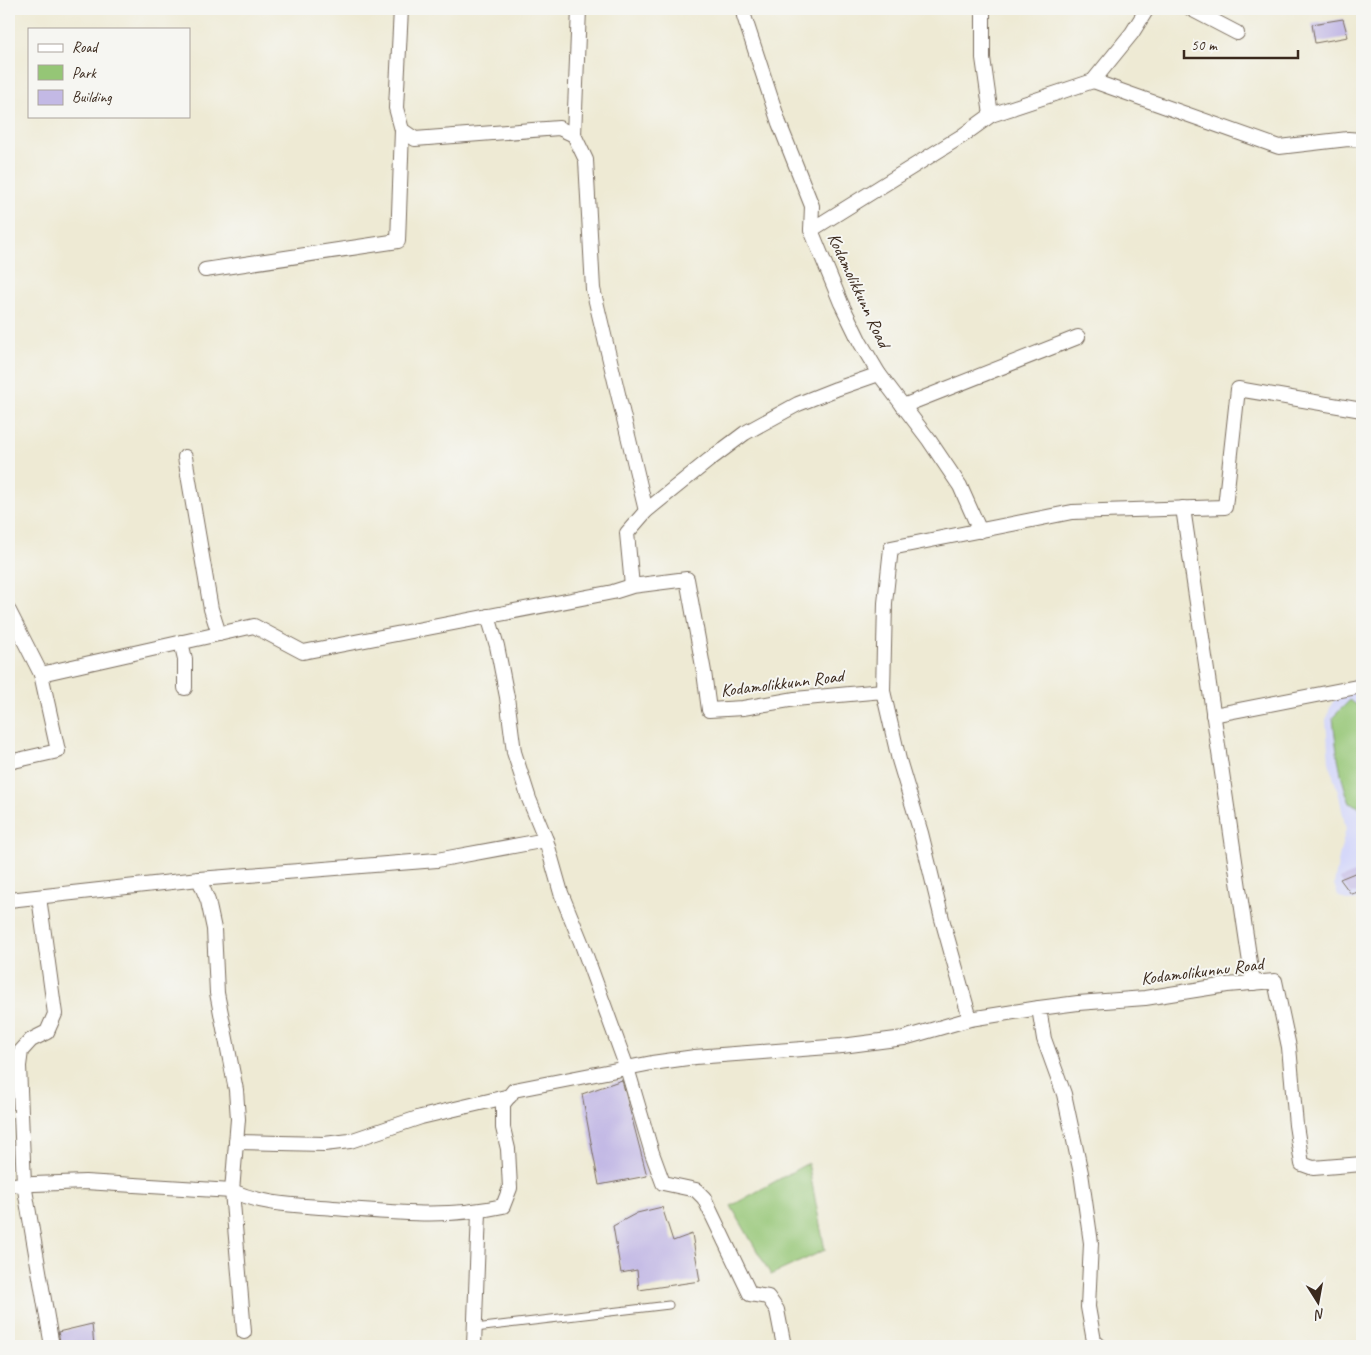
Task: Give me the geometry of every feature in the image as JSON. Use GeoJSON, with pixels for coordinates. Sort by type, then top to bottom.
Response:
{"type":"FeatureCollection","features":[{"type":"Feature","properties":{"kind":"street"},"geometry":{"type":"LineString","coordinates":[[205,270],[398,241],[402,130],[396,108],[401,9]]}},
{"type":"Feature","properties":{"kind":"street"},"geometry":{"type":"LineString","coordinates":[[579,9],[574,135],[586,160],[593,289],[646,511]]}},
{"type":"Feature","properties":{"kind":"street"},"geometry":{"type":"LineString","coordinates":[[743,9],[780,123],[812,206],[811,230]]}},
{"type":"Feature","properties":{"kind":"street"},"geometry":{"type":"LineString","coordinates":[[983,9],[982,58],[991,115]]}},
{"type":"Feature","properties":{"kind":"street"},"geometry":{"type":"LineString","coordinates":[[811,230],[962,136],[991,115],[1093,81],[1132,33],[1147,9]]}},
{"type":"Feature","properties":{"kind":"street"},"geometry":{"type":"LineString","coordinates":[[1191,9],[1237,33]]}},
{"type":"Feature","properties":{"kind":"street"},"geometry":{"type":"LineString","coordinates":[[1093,81],[1279,147],[1348,139],[1362,140]]}},
{"type":"Feature","properties":{"kind":"street"},"geometry":{"type":"LineString","coordinates":[[402,130],[415,139],[559,128],[574,135]]}},
{"type":"Feature","properties":{"kind":"street","name":"Kodamolikkunn Road"},"geometry":{"type":"LineString","coordinates":[[811,230],[841,302],[860,342],[879,374],[798,404],[745,433],[646,511],[627,533],[632,586],[687,579],[709,710],[743,708],[795,699],[883,691]]}},
{"type":"Feature","properties":{"kind":"street"},"geometry":{"type":"LineString","coordinates":[[903,406],[1078,337]]}},
{"type":"Feature","properties":{"kind":"street"},"geometry":{"type":"LineString","coordinates":[[879,374],[929,440],[960,486],[980,531]]}},
{"type":"Feature","properties":{"kind":"street"},"geometry":{"type":"LineString","coordinates":[[970,1019],[942,919],[921,833],[899,760],[883,691],[885,603],[891,548],[1072,512],[1226,507],[1238,389],[1362,410]]}},
{"type":"Feature","properties":{"kind":"street"},"geometry":{"type":"LineString","coordinates":[[185,457],[211,608],[219,634]]}},
{"type":"Feature","properties":{"kind":"street"},"geometry":{"type":"LineString","coordinates":[[1183,508],[1253,983]]}},
{"type":"Feature","properties":{"kind":"street"},"geometry":{"type":"LineString","coordinates":[[41,674],[254,626],[303,652],[613,592],[632,586]]}},
{"type":"Feature","properties":{"kind":"street"},"geometry":{"type":"LineString","coordinates":[[9,611],[41,674],[58,751],[9,762]]}},
{"type":"Feature","properties":{"kind":"street"},"geometry":{"type":"LineString","coordinates":[[488,616],[497,646],[507,697],[514,752],[529,799],[546,840],[561,893],[582,942],[627,1068],[652,1153],[663,1183],[696,1190],[704,1198],[750,1294],[768,1297],[777,1310],[784,1346]]}},
{"type":"Feature","properties":{"kind":"street"},"geometry":{"type":"LineString","coordinates":[[181,642],[185,659],[185,688]]}},
{"type":"Feature","properties":{"kind":"street"},"geometry":{"type":"LineString","coordinates":[[1213,715],[1362,686]]}},
{"type":"Feature","properties":{"kind":"street"},"geometry":{"type":"LineString","coordinates":[[9,900],[199,879],[437,860],[546,840]]}},
{"type":"Feature","properties":{"kind":"street"},"geometry":{"type":"LineString","coordinates":[[199,879],[208,901],[214,929],[217,993],[236,1090],[238,1119],[232,1191],[244,1332]]}},
{"type":"Feature","properties":{"kind":"street"},"geometry":{"type":"LineString","coordinates":[[39,896],[55,1014],[47,1032],[31,1040],[21,1051],[19,1066],[24,1184],[52,1346]]}},
{"type":"Feature","properties":{"kind":"street","name":"Kodamolikunnu Road"},"geometry":{"type":"LineString","coordinates":[[1039,1008],[1145,998],[1198,989],[1275,982],[1289,1047],[1296,1125],[1302,1164],[1313,1168],[1362,1164]]}},
{"type":"Feature","properties":{"kind":"street"},"geometry":{"type":"LineString","coordinates":[[9,1185],[85,1182],[232,1191],[246,1197],[284,1206],[372,1212],[451,1214],[479,1212],[503,1206],[510,1188],[508,1149],[503,1128],[503,1104],[514,1090],[652,1063],[695,1057],[832,1047],[904,1038],[970,1019],[1039,1008],[1044,1039],[1064,1094],[1080,1174],[1091,1243],[1088,1307],[1094,1341],[1100,1346]]}},
{"type":"Feature","properties":{"kind":"street"},"geometry":{"type":"LineString","coordinates":[[236,1142],[324,1144],[350,1140],[421,1117],[510,1096]]}},
{"type":"Feature","properties":{"kind":"street"},"geometry":{"type":"LineString","coordinates":[[474,1346],[479,1212]]}},
{"type":"Feature","properties":{"kind":"lane"},"geometry":{"type":"LineString","coordinates":[[475,1328],[668,1305]]}},
{"type":"Feature","properties":{"kind":"shaded area"},"geometry":{"type":"Polygon","coordinates":[[[1362,671],[1362,900],[1348,901],[1338,896],[1334,884],[1346,829],[1329,762],[1326,720],[1331,705],[1340,692],[1362,671]]]}},
{"type":"Feature","properties":{"kind":"green space"},"geometry":{"type":"Polygon","coordinates":[[[1350,700],[1362,709],[1362,808],[1350,803],[1346,793],[1338,761],[1334,728],[1333,717],[1350,700]]]}},
{"type":"Feature","properties":{"kind":"green space"},"geometry":{"type":"Polygon","coordinates":[[[808,1163],[825,1250],[771,1275],[731,1206],[808,1163]]]}},
{"type":"Feature","properties":{"kind":"building"},"geometry":{"type":"Polygon","coordinates":[[[1343,19],[1348,37],[1315,43],[1312,24],[1343,19]]]}},
{"type":"Feature","properties":{"kind":"building"},"geometry":{"type":"Polygon","coordinates":[[[1362,870],[1362,891],[1351,894],[1340,879],[1362,870]]]}},
{"type":"Feature","properties":{"kind":"building"},"geometry":{"type":"Polygon","coordinates":[[[622,1080],[647,1176],[599,1185],[582,1094],[622,1080]]]}},
{"type":"Feature","properties":{"kind":"building"},"geometry":{"type":"Polygon","coordinates":[[[662,1207],[673,1241],[692,1234],[700,1281],[639,1290],[637,1270],[621,1273],[613,1226],[637,1213],[662,1207]]]}},
{"type":"Feature","properties":{"kind":"building"},"geometry":{"type":"Polygon","coordinates":[[[92,1324],[94,1346],[61,1346],[58,1332],[92,1324]]]}}]}
